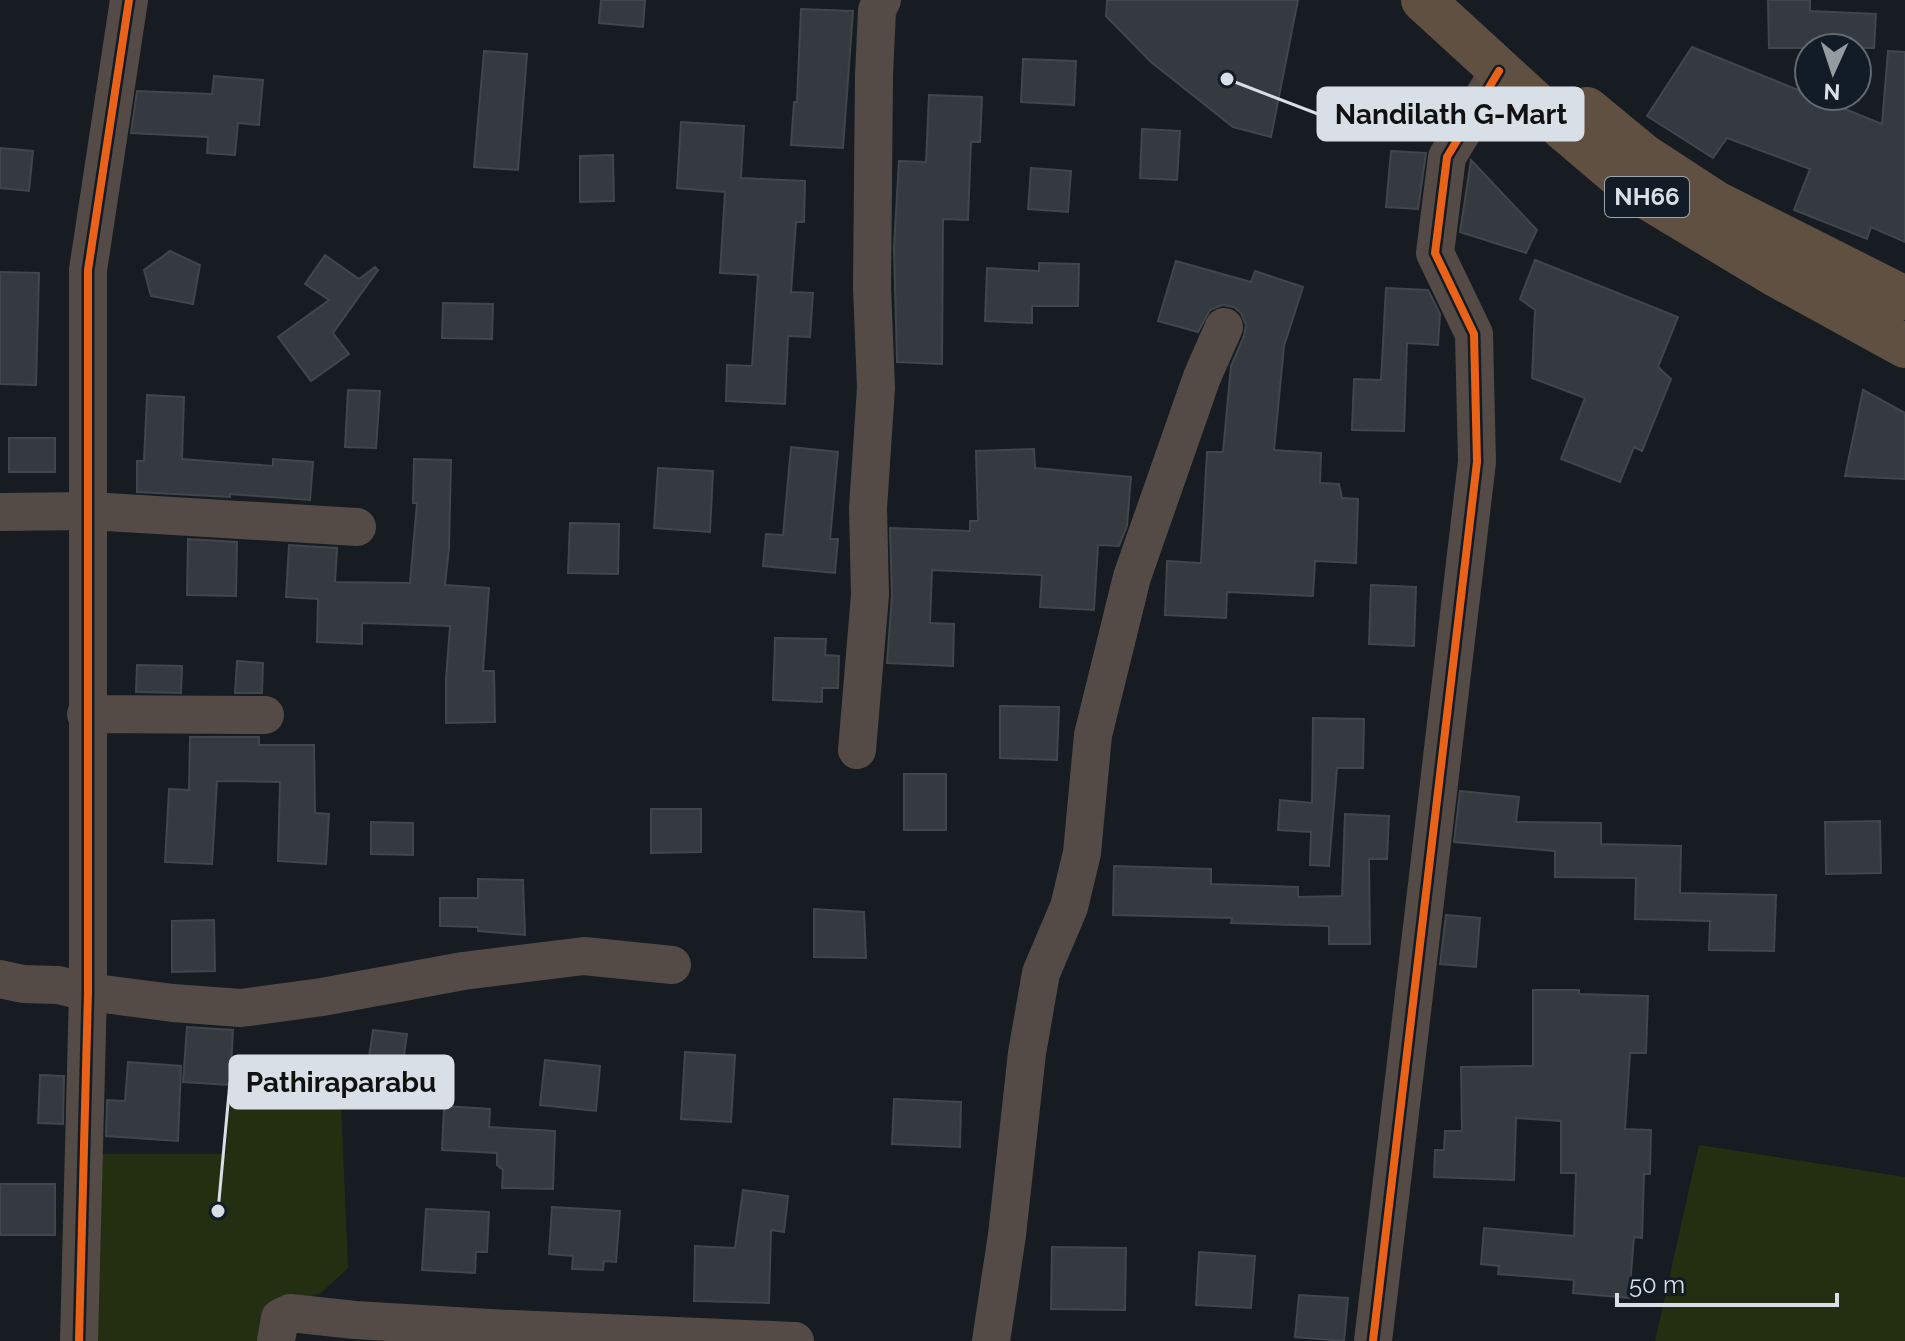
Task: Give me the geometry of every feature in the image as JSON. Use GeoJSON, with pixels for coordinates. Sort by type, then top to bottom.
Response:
{"type":"FeatureCollection","features":[{"type":"Feature","properties":{"kind":"highway","name":"NH66"},"geometry":{"type":"LineString","coordinates":[[1423,0],[1638,192],[1774,274],[1905,346]]}},
{"type":"Feature","properties":{"kind":"highway"},"geometry":{"type":"LineString","coordinates":[[1461,0],[1644,156],[1716,203],[1905,298]]}},
{"type":"Feature","properties":{"kind":"street"},"geometry":{"type":"LineString","coordinates":[[79,1341],[88,992],[88,270],[129,0]]}},
{"type":"Feature","properties":{"kind":"street"},"geometry":{"type":"LineString","coordinates":[[857,750],[870,595],[868,508],[876,388],[872,287],[874,75],[877,10],[882,0]]}},
{"type":"Feature","properties":{"kind":"street"},"geometry":{"type":"LineString","coordinates":[[1373,1341],[1477,462],[1474,334],[1435,253],[1447,157],[1499,71]]}},
{"type":"Feature","properties":{"kind":"street"},"geometry":{"type":"LineString","coordinates":[[991,1341],[1007,1235],[1027,1053],[1041,973],[1069,907],[1082,853],[1093,735],[1132,577],[1202,377],[1224,327]]}},
{"type":"Feature","properties":{"kind":"street"},"geometry":{"type":"LineString","coordinates":[[0,512],[90,511],[357,527]]}},
{"type":"Feature","properties":{"kind":"street"},"geometry":{"type":"LineString","coordinates":[[86,714],[265,715]]}},
{"type":"Feature","properties":{"kind":"street"},"geometry":{"type":"LineString","coordinates":[[0,979],[173,1003],[241,1008],[558,958],[584,956],[672,965]]}},
{"type":"Feature","properties":{"kind":"street"},"geometry":{"type":"LineString","coordinates":[[276,1341],[280,1318],[290,1313],[459,1326],[795,1341]]}},
{"type":"Feature","properties":{"kind":"green space"},"geometry":{"type":"Polygon","coordinates":[[[230,1097],[341,1102],[348,1268],[321,1293],[300,1300],[264,1341],[88,1341],[91,1154],[226,1154],[230,1097]]]}},
{"type":"Feature","properties":{"kind":"green space"},"geometry":{"type":"Polygon","coordinates":[[[1699,1145],[1905,1177],[1905,1341],[1655,1341],[1699,1145]]]}},
{"type":"Feature","properties":{"kind":"building"},"geometry":{"type":"Polygon","coordinates":[[[601,0],[645,0],[643,27],[599,23],[601,0]]]}},
{"type":"Feature","properties":{"kind":"building"},"geometry":{"type":"Polygon","coordinates":[[[1107,0],[1298,0],[1271,137],[1233,127],[1151,62],[1106,16],[1107,0]]]}},
{"type":"Feature","properties":{"kind":"building"},"geometry":{"type":"Polygon","coordinates":[[[1768,0],[1810,0],[1810,11],[1876,14],[1874,48],[1873,32],[1793,32],[1793,48],[1769,48],[1768,0]]]}},
{"type":"Feature","properties":{"kind":"building"},"geometry":{"type":"Polygon","coordinates":[[[801,9],[853,11],[843,148],[791,145],[794,102],[797,102],[801,9]]]}},
{"type":"Feature","properties":{"kind":"building"},"geometry":{"type":"Polygon","coordinates":[[[1692,47],[1793,88],[1793,112],[1852,112],[1882,124],[1888,51],[1905,52],[1905,242],[1871,227],[1867,239],[1794,210],[1810,169],[1727,138],[1713,158],[1647,116],[1692,47]]]}},
{"type":"Feature","properties":{"kind":"building"},"geometry":{"type":"Polygon","coordinates":[[[484,51],[527,54],[518,170],[474,167],[484,51]]]}},
{"type":"Feature","properties":{"kind":"building"},"geometry":{"type":"Polygon","coordinates":[[[1023,59],[1076,61],[1074,105],[1021,102],[1023,59]]]}},
{"type":"Feature","properties":{"kind":"building"},"geometry":{"type":"Polygon","coordinates":[[[214,76],[263,80],[259,125],[238,123],[235,155],[207,153],[208,137],[131,133],[137,91],[212,94],[214,76]]]}},
{"type":"Feature","properties":{"kind":"building"},"geometry":{"type":"Polygon","coordinates":[[[929,95],[982,97],[980,142],[971,142],[968,220],[943,219],[942,364],[897,362],[894,247],[899,161],[926,162],[929,95]]]}},
{"type":"Feature","properties":{"kind":"building"},"geometry":{"type":"Polygon","coordinates":[[[681,122],[744,126],[741,178],[805,181],[804,222],[796,222],[791,292],[813,293],[810,337],[788,336],[785,404],[726,401],[727,365],[752,366],[758,275],[720,273],[725,192],[677,188],[681,122]]]}},
{"type":"Feature","properties":{"kind":"building"},"geometry":{"type":"Polygon","coordinates":[[[1142,129],[1180,131],[1177,180],[1140,178],[1142,129]]]}},
{"type":"Feature","properties":{"kind":"building"},"geometry":{"type":"Polygon","coordinates":[[[0,148],[33,151],[29,191],[0,188],[0,148]]]}},
{"type":"Feature","properties":{"kind":"building"},"geometry":{"type":"Polygon","coordinates":[[[1391,151],[1426,153],[1418,209],[1386,207],[1391,151]]]}},
{"type":"Feature","properties":{"kind":"building"},"geometry":{"type":"Polygon","coordinates":[[[613,155],[614,201],[580,202],[580,156],[613,155]]]}},
{"type":"Feature","properties":{"kind":"building"},"geometry":{"type":"Polygon","coordinates":[[[1471,160],[1537,230],[1526,253],[1460,232],[1471,160]]]}},
{"type":"Feature","properties":{"kind":"building"},"geometry":{"type":"Polygon","coordinates":[[[1031,168],[1071,171],[1068,212],[1028,209],[1031,168]]]}},
{"type":"Feature","properties":{"kind":"building"},"geometry":{"type":"Polygon","coordinates":[[[170,251],[200,265],[193,304],[151,296],[144,270],[170,251]]]}},
{"type":"Feature","properties":{"kind":"building"},"geometry":{"type":"Polygon","coordinates":[[[325,255],[359,279],[375,267],[378,270],[333,333],[349,354],[311,381],[278,337],[329,300],[305,284],[325,255]]]}},
{"type":"Feature","properties":{"kind":"building"},"geometry":{"type":"Polygon","coordinates":[[[1535,260],[1678,317],[1658,367],[1671,379],[1642,451],[1634,447],[1620,482],[1561,459],[1585,398],[1532,378],[1535,310],[1520,299],[1535,260]]]}},
{"type":"Feature","properties":{"kind":"building"},"geometry":{"type":"Polygon","coordinates":[[[1176,261],[1251,282],[1255,271],[1303,287],[1284,346],[1274,450],[1321,453],[1320,483],[1339,484],[1342,498],[1358,499],[1356,563],[1315,561],[1313,596],[1227,592],[1226,618],[1165,615],[1167,561],[1201,563],[1207,452],[1223,452],[1231,366],[1246,325],[1241,313],[1234,307],[1222,305],[1210,310],[1198,332],[1158,321],[1176,261]]]}},
{"type":"Feature","properties":{"kind":"building"},"geometry":{"type":"Polygon","coordinates":[[[1039,263],[1079,264],[1078,306],[1032,306],[1032,323],[985,321],[987,268],[1039,271],[1039,263]]]}},
{"type":"Feature","properties":{"kind":"building"},"geometry":{"type":"Polygon","coordinates":[[[0,272],[39,273],[36,385],[0,384],[0,272]]]}},
{"type":"Feature","properties":{"kind":"building"},"geometry":{"type":"Polygon","coordinates":[[[1386,288],[1428,290],[1440,314],[1438,345],[1407,343],[1404,431],[1352,430],[1354,379],[1381,380],[1386,288]]]}},
{"type":"Feature","properties":{"kind":"building"},"geometry":{"type":"Polygon","coordinates":[[[443,303],[493,304],[492,339],[442,338],[443,303]]]}},
{"type":"Feature","properties":{"kind":"building"},"geometry":{"type":"Polygon","coordinates":[[[348,390],[380,391],[376,448],[345,447],[348,390]]]}},
{"type":"Feature","properties":{"kind":"building"},"geometry":{"type":"Polygon","coordinates":[[[1863,390],[1905,413],[1905,479],[1845,476],[1863,390]]]}},
{"type":"Feature","properties":{"kind":"building"},"geometry":{"type":"Polygon","coordinates":[[[147,395],[184,397],[182,459],[273,466],[273,459],[313,462],[310,500],[137,492],[137,461],[144,461],[147,395]]]}},
{"type":"Feature","properties":{"kind":"building"},"geometry":{"type":"Polygon","coordinates":[[[9,438],[55,438],[55,472],[9,472],[9,438]]]}},
{"type":"Feature","properties":{"kind":"building"},"geometry":{"type":"Polygon","coordinates":[[[791,447],[838,452],[830,539],[838,539],[835,573],[763,566],[766,534],[783,535],[791,447]]]}},
{"type":"Feature","properties":{"kind":"building"},"geometry":{"type":"Polygon","coordinates":[[[1034,449],[1035,468],[1131,477],[1127,526],[1119,546],[1098,545],[1094,610],[1040,607],[1042,575],[932,570],[930,623],[954,624],[953,666],[887,663],[892,595],[890,528],[970,531],[970,521],[978,521],[976,451],[1034,449]]]}},
{"type":"Feature","properties":{"kind":"building"},"geometry":{"type":"Polygon","coordinates":[[[414,459],[451,460],[445,585],[489,588],[483,671],[494,671],[495,722],[446,723],[450,626],[362,623],[362,644],[317,642],[318,599],[286,597],[289,545],[337,548],[335,582],[410,583],[417,503],[413,503],[414,459]]]}},
{"type":"Feature","properties":{"kind":"building"},"geometry":{"type":"Polygon","coordinates":[[[658,468],[713,471],[710,532],[654,528],[658,468]]]}},
{"type":"Feature","properties":{"kind":"building"},"geometry":{"type":"Polygon","coordinates":[[[570,523],[619,524],[618,574],[568,573],[570,523]]]}},
{"type":"Feature","properties":{"kind":"building"},"geometry":{"type":"Polygon","coordinates":[[[188,539],[237,542],[236,596],[187,595],[188,539]]]}},
{"type":"Feature","properties":{"kind":"building"},"geometry":{"type":"Polygon","coordinates":[[[1371,585],[1416,587],[1414,646],[1369,644],[1371,585]]]}},
{"type":"Feature","properties":{"kind":"building"},"geometry":{"type":"Polygon","coordinates":[[[775,638],[826,639],[825,655],[839,656],[838,688],[822,688],[822,702],[773,700],[775,638]]]}},
{"type":"Feature","properties":{"kind":"building"},"geometry":{"type":"Polygon","coordinates":[[[237,661],[263,663],[262,693],[235,693],[237,661]]]}},
{"type":"Feature","properties":{"kind":"building"},"geometry":{"type":"Polygon","coordinates":[[[137,665],[182,666],[181,693],[136,692],[137,665]]]}},
{"type":"Feature","properties":{"kind":"building"},"geometry":{"type":"Polygon","coordinates":[[[1000,706],[1059,707],[1057,760],[1000,758],[1000,706]]]}},
{"type":"Feature","properties":{"kind":"building"},"geometry":{"type":"Polygon","coordinates":[[[1313,718],[1364,719],[1363,768],[1337,768],[1329,866],[1310,865],[1311,832],[1278,830],[1280,800],[1312,803],[1313,718]]]}},
{"type":"Feature","properties":{"kind":"building"},"geometry":{"type":"Polygon","coordinates":[[[190,737],[259,737],[259,745],[314,745],[315,813],[329,814],[326,864],[278,861],[280,782],[217,781],[212,864],[165,862],[169,789],[189,790],[190,737]]]}},
{"type":"Feature","properties":{"kind":"building"},"geometry":{"type":"Polygon","coordinates":[[[904,774],[946,774],[946,830],[904,830],[904,774]]]}},
{"type":"Feature","properties":{"kind":"building"},"geometry":{"type":"Polygon","coordinates":[[[1460,791],[1519,797],[1516,822],[1601,823],[1601,844],[1681,846],[1680,893],[1776,895],[1774,951],[1709,950],[1710,921],[1635,919],[1636,878],[1555,877],[1555,851],[1454,842],[1460,791]]]}},
{"type":"Feature","properties":{"kind":"building"},"geometry":{"type":"Polygon","coordinates":[[[651,809],[701,809],[701,852],[651,853],[651,809]]]}},
{"type":"Feature","properties":{"kind":"building"},"geometry":{"type":"Polygon","coordinates":[[[1345,814],[1389,816],[1387,859],[1369,859],[1370,944],[1329,944],[1329,926],[1231,923],[1232,918],[1113,915],[1114,866],[1211,869],[1211,884],[1298,887],[1298,897],[1342,896],[1345,814]]]}},
{"type":"Feature","properties":{"kind":"building"},"geometry":{"type":"Polygon","coordinates":[[[1880,821],[1881,873],[1826,874],[1825,822],[1880,821]]]}},
{"type":"Feature","properties":{"kind":"building"},"geometry":{"type":"Polygon","coordinates":[[[371,822],[413,823],[413,855],[371,854],[371,822]]]}},
{"type":"Feature","properties":{"kind":"building"},"geometry":{"type":"Polygon","coordinates":[[[478,879],[523,880],[525,935],[478,931],[478,927],[440,926],[440,898],[478,898],[478,879]]]}},
{"type":"Feature","properties":{"kind":"building"},"geometry":{"type":"Polygon","coordinates":[[[814,909],[864,912],[866,958],[814,957],[814,909]]]}},
{"type":"Feature","properties":{"kind":"building"},"geometry":{"type":"Polygon","coordinates":[[[1446,915],[1480,918],[1476,967],[1440,964],[1446,915]]]}},
{"type":"Feature","properties":{"kind":"building"},"geometry":{"type":"Polygon","coordinates":[[[214,920],[215,971],[172,972],[172,921],[214,920]]]}},
{"type":"Feature","properties":{"kind":"building"},"geometry":{"type":"Polygon","coordinates":[[[1533,990],[1648,996],[1646,1053],[1630,1053],[1625,1129],[1651,1130],[1650,1174],[1644,1174],[1642,1238],[1634,1237],[1629,1298],[1573,1293],[1574,1280],[1498,1274],[1499,1266],[1481,1264],[1484,1228],[1574,1236],[1576,1173],[1561,1173],[1561,1121],[1516,1118],[1514,1180],[1434,1177],[1435,1150],[1444,1150],[1445,1131],[1462,1131],[1461,1067],[1533,1066],[1533,990]]]}},
{"type":"Feature","properties":{"kind":"building"},"geometry":{"type":"Polygon","coordinates":[[[187,1027],[233,1030],[230,1085],[183,1082],[187,1027]]]}},
{"type":"Feature","properties":{"kind":"building"},"geometry":{"type":"Polygon","coordinates":[[[373,1030],[407,1034],[403,1062],[369,1057],[373,1030]]]}},
{"type":"Feature","properties":{"kind":"building"},"geometry":{"type":"Polygon","coordinates":[[[685,1052],[735,1055],[731,1122],[681,1119],[685,1052]]]}},
{"type":"Feature","properties":{"kind":"building"},"geometry":{"type":"Polygon","coordinates":[[[545,1060],[600,1066],[596,1111],[540,1105],[545,1060]]]}},
{"type":"Feature","properties":{"kind":"building"},"geometry":{"type":"Polygon","coordinates":[[[128,1062],[181,1066],[178,1141],[106,1136],[107,1100],[125,1101],[128,1062]]]}},
{"type":"Feature","properties":{"kind":"building"},"geometry":{"type":"Polygon","coordinates":[[[40,1075],[64,1076],[63,1124],[38,1123],[40,1075]]]}},
{"type":"Feature","properties":{"kind":"building"},"geometry":{"type":"Polygon","coordinates":[[[894,1099],[961,1102],[960,1147],[892,1144],[894,1099]]]}},
{"type":"Feature","properties":{"kind":"building"},"geometry":{"type":"Polygon","coordinates":[[[444,1106],[490,1109],[489,1127],[555,1131],[553,1189],[502,1188],[503,1170],[497,1165],[497,1153],[442,1150],[444,1106]]]}},
{"type":"Feature","properties":{"kind":"building"},"geometry":{"type":"Polygon","coordinates":[[[0,1184],[55,1184],[55,1235],[0,1235],[0,1184]]]}},
{"type":"Feature","properties":{"kind":"building"},"geometry":{"type":"Polygon","coordinates":[[[743,1190],[788,1196],[784,1232],[771,1230],[769,1303],[694,1301],[695,1246],[735,1248],[743,1190]]]}},
{"type":"Feature","properties":{"kind":"building"},"geometry":{"type":"Polygon","coordinates":[[[552,1207],[620,1211],[616,1262],[604,1261],[603,1270],[572,1269],[573,1256],[549,1254],[552,1207]]]}},
{"type":"Feature","properties":{"kind":"building"},"geometry":{"type":"Polygon","coordinates":[[[426,1209],[489,1212],[487,1252],[476,1252],[475,1273],[422,1270],[426,1209]]]}},
{"type":"Feature","properties":{"kind":"building"},"geometry":{"type":"Polygon","coordinates":[[[1052,1247],[1126,1248],[1125,1310],[1051,1309],[1052,1247]]]}},
{"type":"Feature","properties":{"kind":"building"},"geometry":{"type":"Polygon","coordinates":[[[1199,1252],[1255,1256],[1251,1308],[1196,1305],[1199,1252]]]}},
{"type":"Feature","properties":{"kind":"building"},"geometry":{"type":"Polygon","coordinates":[[[1299,1295],[1348,1298],[1344,1341],[1295,1337],[1299,1295]]]}},
{"type":"Feature","properties":{"kind":"cycle path"},"geometry":{"type":"LineString","coordinates":[[79,1341],[88,992],[88,270],[129,0]]}},
{"type":"Feature","properties":{"kind":"cycle path"},"geometry":{"type":"LineString","coordinates":[[1373,1341],[1477,462],[1474,334],[1435,253],[1447,157],[1499,71]]}},
{"type":"Feature","properties":{"kind":"place","name":"Nandilath G-Mart"},"geometry":{"type":"Point","coordinates":[1227,79]}},
{"type":"Feature","properties":{"kind":"place","name":"Pathiraparabu"},"geometry":{"type":"Point","coordinates":[218,1211]}}]}
